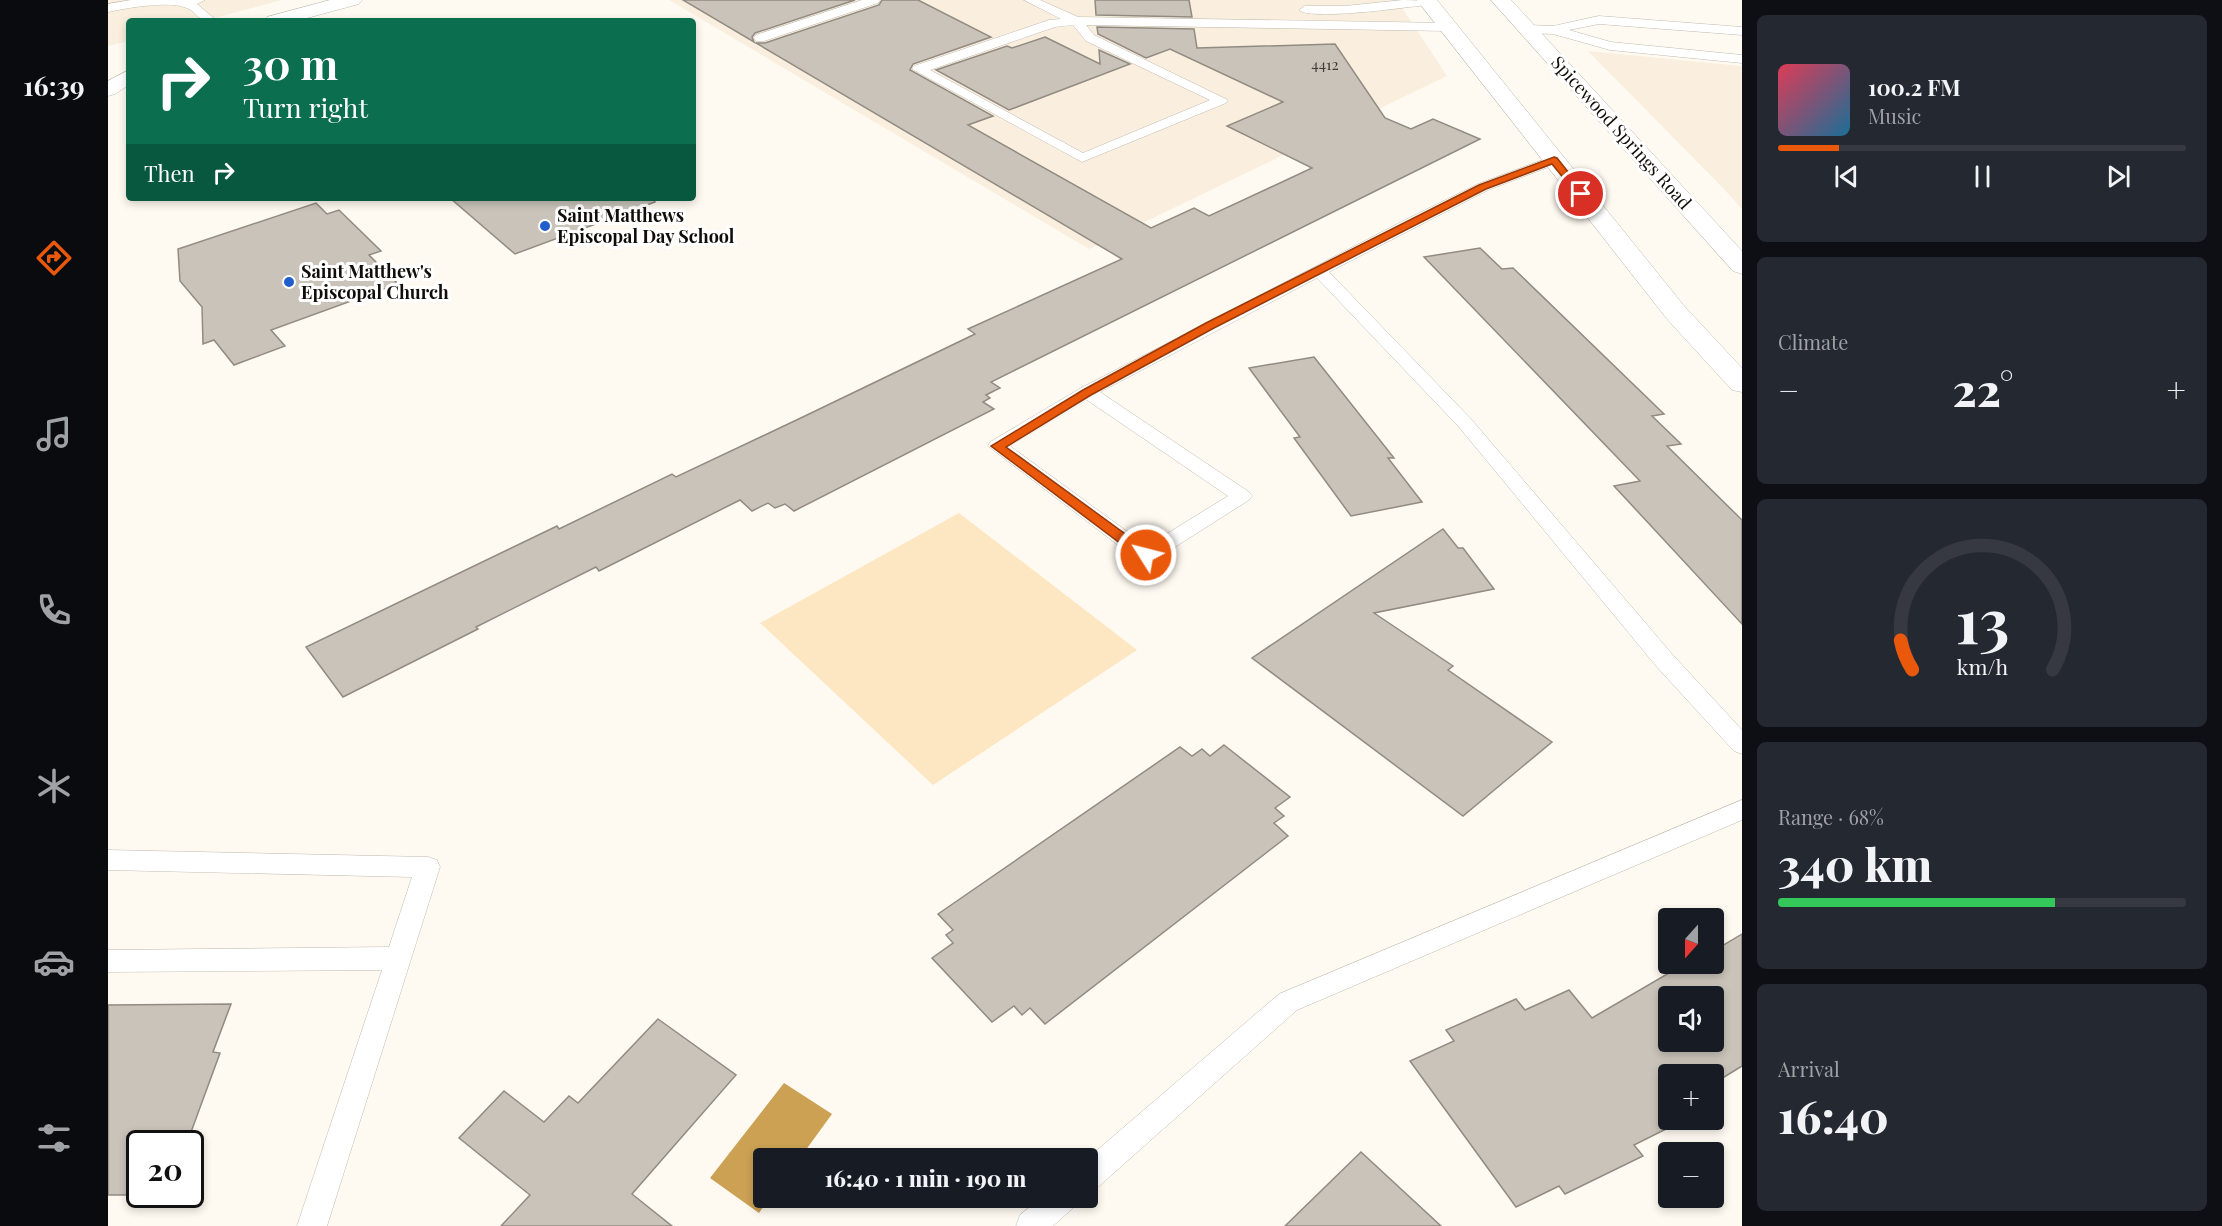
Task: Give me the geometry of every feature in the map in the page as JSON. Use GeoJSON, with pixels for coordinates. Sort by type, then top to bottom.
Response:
{"type":"FeatureCollection","features":[{"type":"Feature","properties":{"kind":"main road"},"geometry":{"type":"LineString","coordinates":[[283,18],[329,3],[352,0]]}},
{"type":"Feature","properties":{"kind":"main road"},"geometry":{"type":"LineString","coordinates":[[1427,0],[1676,313],[1732,368],[1742,384]]}},
{"type":"Feature","properties":{"kind":"main road","name":"Spicewood Springs Road"},"geometry":{"type":"LineString","coordinates":[[1501,0],[1742,266]]}},
{"type":"Feature","properties":{"kind":"main road"},"geometry":{"type":"LineString","coordinates":[[108,67],[126,62]]}},
{"type":"Feature","properties":{"kind":"main road"},"geometry":{"type":"LineString","coordinates":[[108,90],[126,78]]}},
{"type":"Feature","properties":{"kind":"lane"},"geometry":{"type":"LineString","coordinates":[[1030,0],[1076,21],[1090,38],[1221,100],[1082,158],[919,69],[1053,23],[1076,21],[1448,27]]}},
{"type":"Feature","properties":{"kind":"lane"},"geometry":{"type":"LineString","coordinates":[[1288,10],[1427,0]]}},
{"type":"Feature","properties":{"kind":"lane"},"geometry":{"type":"LineString","coordinates":[[760,38],[867,1]]}},
{"type":"Feature","properties":{"kind":"lane"},"geometry":{"type":"LineString","coordinates":[[108,8],[140,2],[194,2],[208,18]]}},
{"type":"Feature","properties":{"kind":"lane"},"geometry":{"type":"LineString","coordinates":[[1553,30],[1599,20],[1736,30],[1742,77]]}},
{"type":"Feature","properties":{"kind":"lane"},"geometry":{"type":"LineString","coordinates":[[1527,29],[1553,30],[1610,46],[1740,59]]}},
{"type":"Feature","properties":{"kind":"lane"},"geometry":{"type":"LineString","coordinates":[[1087,392],[1242,496],[1146,555],[997,446],[1087,392],[1318,270],[1483,187],[1554,160]]}},
{"type":"Feature","properties":{"kind":"lane"},"geometry":{"type":"LineString","coordinates":[[1318,270],[1464,423],[1664,660],[1742,745]]}},
{"type":"Feature","properties":{"kind":"lane"},"geometry":{"type":"LineString","coordinates":[[1098,1168],[1288,1002],[1742,810]]}},
{"type":"Feature","properties":{"kind":"lane"},"geometry":{"type":"LineString","coordinates":[[108,860],[428,867],[312,1226]]}},
{"type":"Feature","properties":{"kind":"lane"},"geometry":{"type":"LineString","coordinates":[[108,961],[397,958]]}},
{"type":"Feature","properties":{"kind":"lane"},"geometry":{"type":"LineString","coordinates":[[1031,1226],[1051,1208]]}},
{"type":"Feature","properties":{"kind":"shaded area"},"geometry":{"type":"Polygon","coordinates":[[[108,0],[282,0],[214,18],[126,18],[126,42],[108,46],[108,0]]]}},
{"type":"Feature","properties":{"kind":"shaded area"},"geometry":{"type":"Polygon","coordinates":[[[669,0],[1397,0],[1447,76],[1089,249],[669,0]]]}},
{"type":"Feature","properties":{"kind":"shaded area"},"geometry":{"type":"Polygon","coordinates":[[[1588,51],[1742,66],[1742,209],[1725,190],[1588,51]]]}},
{"type":"Feature","properties":{"kind":"shaded area"},"geometry":{"type":"Polygon","coordinates":[[[959,513],[1137,650],[933,785],[760,623],[959,513]]]}},
{"type":"Feature","properties":{"kind":"shaded area"},"geometry":{"type":"Polygon","coordinates":[[[784,1083],[832,1114],[807,1148],[753,1148],[753,1208],[762,1208],[759,1213],[710,1178],[784,1083]]]}},
{"type":"Feature","properties":{"kind":"building"},"geometry":{"type":"Polygon","coordinates":[[[683,0],[855,0],[755,33],[752,37],[754,42],[683,0]]]}},
{"type":"Feature","properties":{"kind":"building"},"geometry":{"type":"Polygon","coordinates":[[[882,0],[918,0],[991,37],[913,64],[910,70],[993,116],[968,125],[1151,228],[1194,208],[1209,216],[1312,168],[1227,126],[1283,102],[1170,49],[1146,58],[1098,34],[1097,27],[1194,29],[1197,48],[1335,44],[1385,118],[1411,129],[1433,119],[1480,139],[991,382],[1000,388],[986,395],[990,398],[983,402],[994,409],[794,511],[785,504],[775,508],[768,503],[752,511],[740,500],[599,571],[596,567],[343,697],[306,647],[557,526],[559,529],[672,474],[676,477],[807,415],[975,334],[968,329],[1122,259],[756,43],[765,43],[879,5],[882,0]]]}},
{"type":"Feature","properties":{"kind":"building"},"geometry":{"type":"Polygon","coordinates":[[[1095,0],[1189,0],[1192,17],[1096,15],[1095,0]]]}},
{"type":"Feature","properties":{"kind":"building"},"geometry":{"type":"Polygon","coordinates":[[[1045,37],[1100,64],[1099,50],[1130,64],[1009,110],[936,70],[1007,46],[1012,48],[1045,37]]]}},
{"type":"Feature","properties":{"kind":"building","name":"Saint Matthews Episcopal Day School"},"geometry":{"type":"Polygon","coordinates":[[[453,201],[655,201],[655,202],[515,254],[453,201]]]}},
{"type":"Feature","properties":{"kind":"building","name":"Saint Matthew's Episcopal Church"},"geometry":{"type":"Polygon","coordinates":[[[316,203],[327,214],[339,210],[381,251],[369,255],[398,284],[271,330],[285,346],[234,365],[214,340],[203,344],[202,307],[180,281],[178,249],[316,203]]]}},
{"type":"Feature","properties":{"kind":"building"},"geometry":{"type":"Polygon","coordinates":[[[1480,248],[1502,269],[1513,268],[1664,414],[1652,416],[1681,444],[1667,446],[1742,520],[1742,624],[1614,486],[1640,481],[1424,257],[1480,248]]]}},
{"type":"Feature","properties":{"kind":"building"},"geometry":{"type":"Polygon","coordinates":[[[1314,357],[1394,458],[1388,458],[1422,502],[1351,516],[1294,438],[1300,437],[1249,368],[1314,357]]]}},
{"type":"Feature","properties":{"kind":"building"},"geometry":{"type":"Polygon","coordinates":[[[1443,529],[1458,548],[1463,548],[1494,589],[1374,613],[1453,666],[1448,670],[1552,742],[1463,816],[1252,658],[1443,529]]]}},
{"type":"Feature","properties":{"kind":"building"},"geometry":{"type":"Polygon","coordinates":[[[1224,745],[1290,797],[1275,808],[1284,816],[1274,823],[1288,836],[1045,1024],[1030,1008],[1022,1015],[1014,1006],[992,1022],[932,958],[953,943],[946,935],[953,930],[938,914],[1180,747],[1192,756],[1202,749],[1210,756],[1224,745]]]}},
{"type":"Feature","properties":{"kind":"building"},"geometry":{"type":"Polygon","coordinates":[[[1742,934],[1742,1066],[1724,1077],[1724,1064],[1658,1064],[1658,1130],[1664,1130],[1634,1145],[1643,1156],[1565,1194],[1559,1186],[1516,1207],[1410,1061],[1454,1041],[1446,1030],[1516,999],[1525,1010],[1569,990],[1592,1018],[1667,974],[1724,974],[1724,945],[1742,934]]]}},
{"type":"Feature","properties":{"kind":"building"},"geometry":{"type":"Polygon","coordinates":[[[231,1004],[213,1052],[220,1053],[192,1130],[126,1130],[126,1195],[108,1195],[108,1005],[231,1004]]]}},
{"type":"Feature","properties":{"kind":"building"},"geometry":{"type":"Polygon","coordinates":[[[658,1019],[736,1075],[632,1194],[672,1226],[501,1226],[530,1195],[459,1138],[504,1091],[544,1122],[569,1096],[578,1103],[658,1019]]]}},
{"type":"Feature","properties":{"kind":"building"},"geometry":{"type":"Polygon","coordinates":[[[1361,1152],[1441,1226],[1285,1226],[1361,1152]]]}},
{"type":"Feature","properties":{"kind":"place","name":"Saint Matthews Episcopal Day School"},"geometry":{"type":"Point","coordinates":[545,226]}},
{"type":"Feature","properties":{"kind":"place","name":"Saint Matthew's Episcopal Church"},"geometry":{"type":"Point","coordinates":[289,282]}},
{"type":"Feature","properties":{"kind":"route"},"geometry":{"type":"LineString","coordinates":[[1146,555],[997,446],[1087,392],[1210,326],[1483,187],[1554,160],[1581,194]]}}]}
